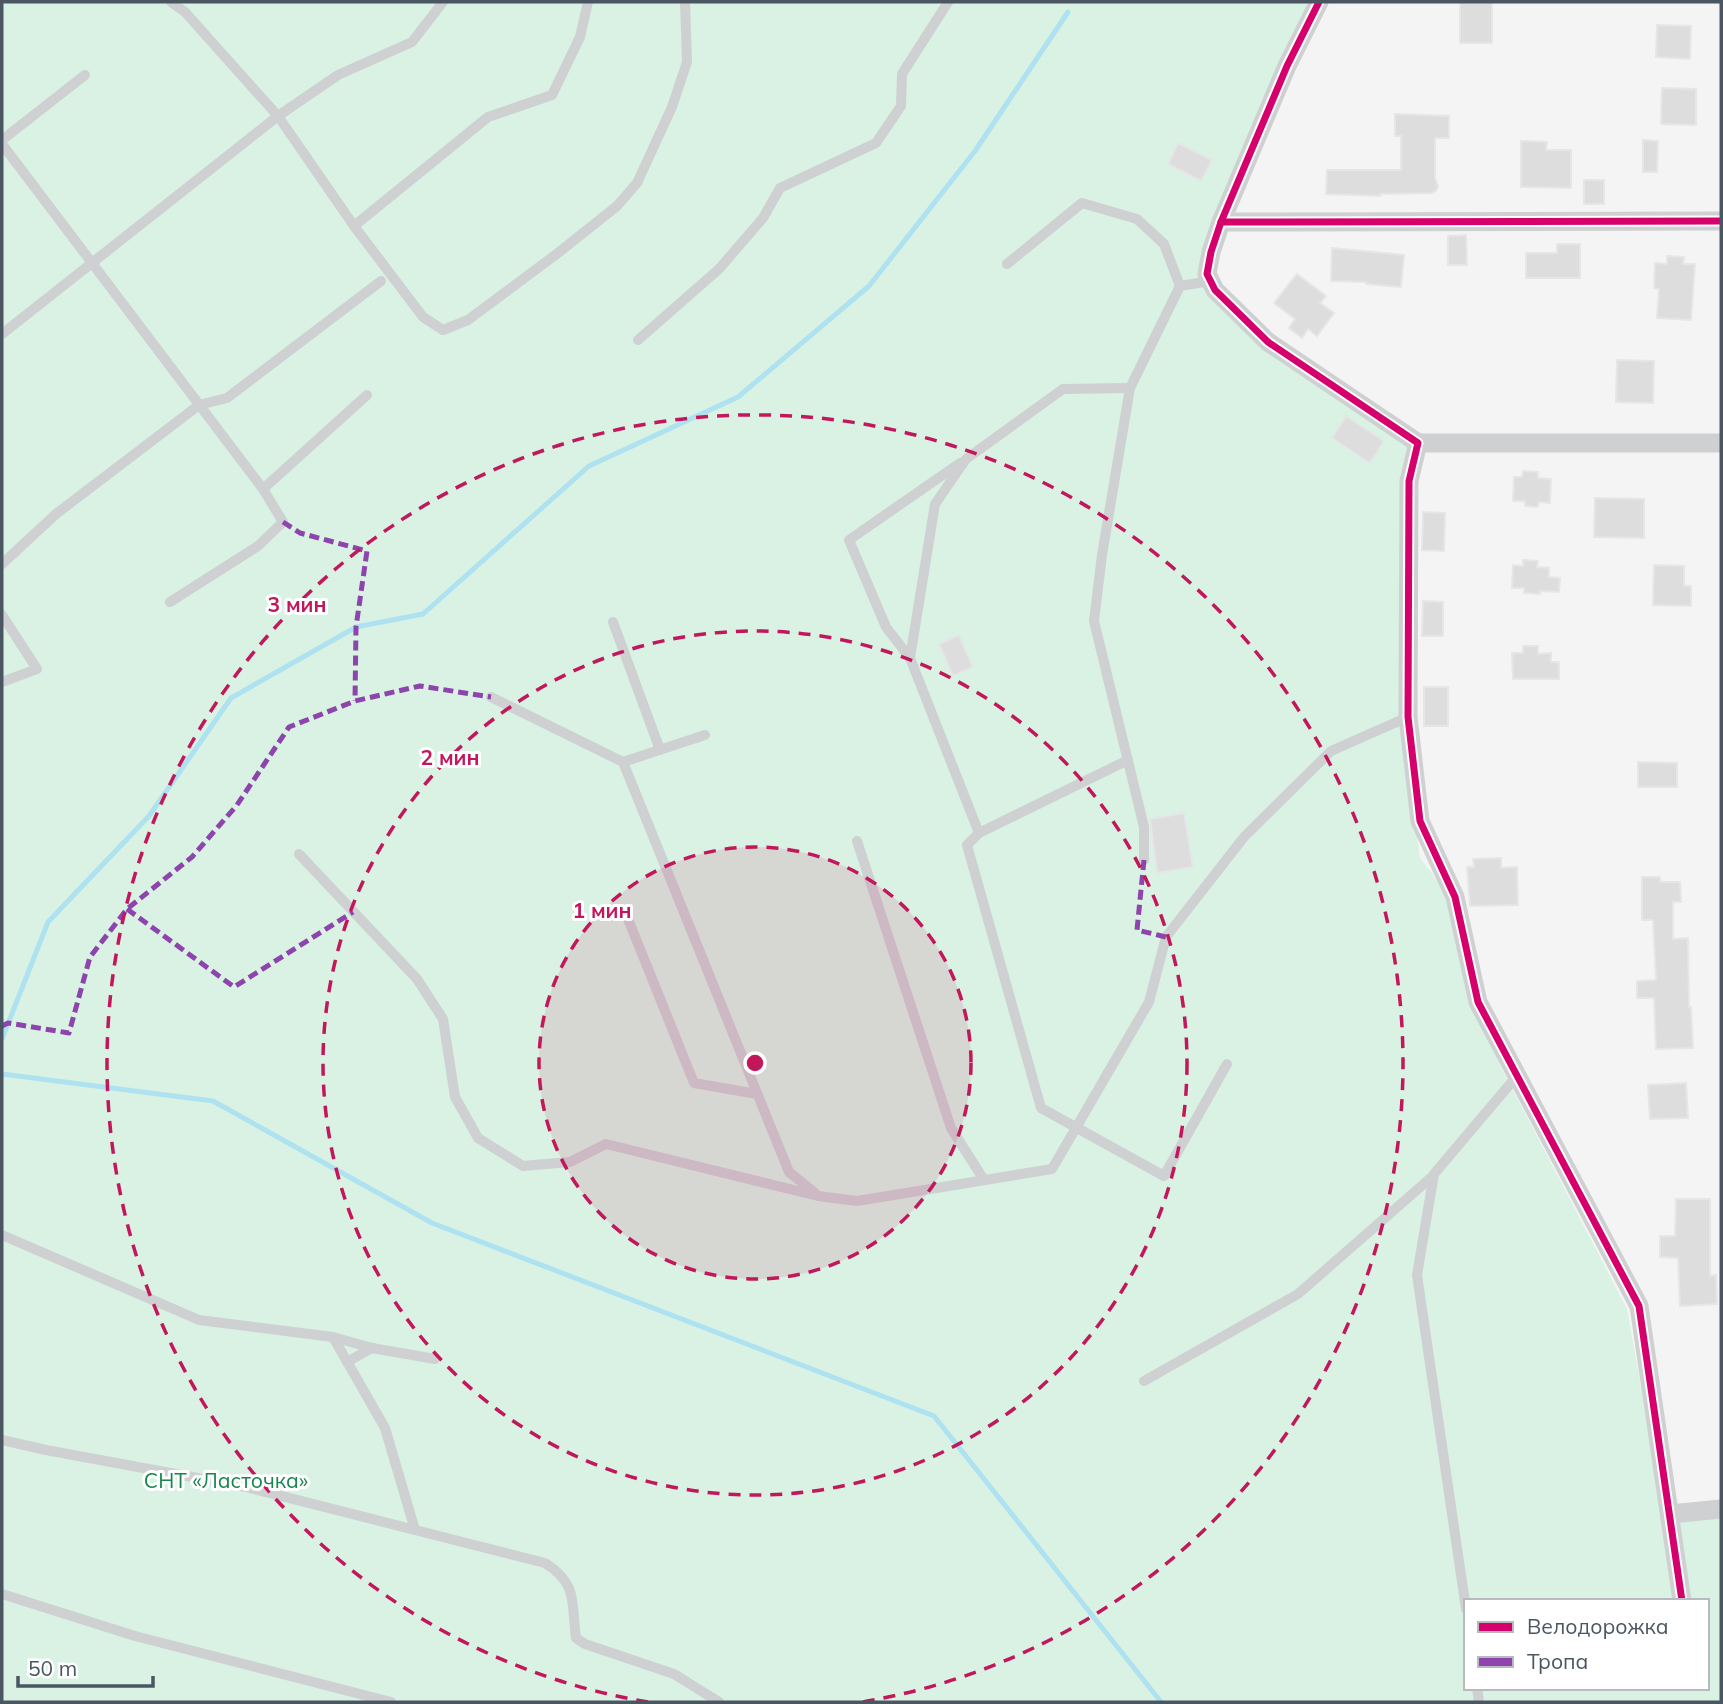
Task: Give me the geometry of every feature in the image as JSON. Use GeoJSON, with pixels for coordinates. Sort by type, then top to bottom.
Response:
{"type":"FeatureCollection","features":[{"type":"Feature","properties":{"kind":"street"},"geometry":{"type":"LineString","coordinates":[[1319,2],[1287,66],[1221,222],[1207,274],[1215,290],[1268,342],[1418,443],[1721,443]]}},
{"type":"Feature","properties":{"kind":"street"},"geometry":{"type":"LineString","coordinates":[[1221,222],[1721,221]]}},
{"type":"Feature","properties":{"kind":"street"},"geometry":{"type":"LineString","coordinates":[[1418,443],[1409,481],[1408,717],[1420,821],[1455,897],[1478,1002],[1639,1306],[1682,1599]]}},
{"type":"Feature","properties":{"kind":"street"},"geometry":{"type":"LineString","coordinates":[[1670,1514],[1721,1509]]}},
{"type":"Feature","properties":{"kind":"lane"},"geometry":{"type":"LineString","coordinates":[[171,2],[185,12],[278,116],[354,226],[423,317],[443,330],[468,320],[617,206],[637,183],[673,107],[687,62],[685,2]]}},
{"type":"Feature","properties":{"kind":"lane"},"geometry":{"type":"LineString","coordinates":[[2,334],[278,116],[338,75],[412,42],[443,2]]}},
{"type":"Feature","properties":{"kind":"lane"},"geometry":{"type":"LineString","coordinates":[[354,226],[488,117],[552,95],[580,37],[588,2]]}},
{"type":"Feature","properties":{"kind":"lane"},"geometry":{"type":"LineString","coordinates":[[638,340],[719,269],[763,218],[780,188],[876,143],[901,106],[902,74],[948,2]]}},
{"type":"Feature","properties":{"kind":"lane"},"geometry":{"type":"LineString","coordinates":[[85,75],[2,142],[6,156],[92,261],[263,489],[283,522],[258,546],[170,602]]}},
{"type":"Feature","properties":{"kind":"lane"},"geometry":{"type":"LineString","coordinates":[[1007,264],[1082,203],[1137,219],[1164,244],[1180,286],[1130,388],[1102,555],[1094,621],[1144,827],[1144,860]]}},
{"type":"Feature","properties":{"kind":"lane"},"geometry":{"type":"LineString","coordinates":[[2,564],[56,514],[199,405],[227,398],[381,281]]}},
{"type":"Feature","properties":{"kind":"lane"},"geometry":{"type":"LineString","coordinates":[[1180,286],[1210,281]]}},
{"type":"Feature","properties":{"kind":"lane"},"geometry":{"type":"LineString","coordinates":[[979,833],[910,658],[886,627],[849,540],[1063,389],[1130,388]]}},
{"type":"Feature","properties":{"kind":"lane"},"geometry":{"type":"LineString","coordinates":[[263,489],[367,395]]}},
{"type":"Feature","properties":{"kind":"lane"},"geometry":{"type":"LineString","coordinates":[[910,658],[935,504],[966,459]]}},
{"type":"Feature","properties":{"kind":"lane"},"geometry":{"type":"LineString","coordinates":[[2,615],[37,669],[2,682]]}},
{"type":"Feature","properties":{"kind":"lane"},"geometry":{"type":"LineString","coordinates":[[613,622],[660,750]]}},
{"type":"Feature","properties":{"kind":"lane"},"geometry":{"type":"LineString","coordinates":[[491,697],[623,762],[789,1172],[818,1196]]}},
{"type":"Feature","properties":{"kind":"lane"},"geometry":{"type":"LineString","coordinates":[[299,854],[417,979],[443,1019],[455,1097],[478,1138],[523,1166],[570,1162],[606,1144],[818,1196],[857,1200],[1052,1169],[1149,1002],[1166,937],[1244,837],[1331,751],[1408,717]]}},
{"type":"Feature","properties":{"kind":"lane"},"geometry":{"type":"LineString","coordinates":[[623,762],[705,735]]}},
{"type":"Feature","properties":{"kind":"lane"},"geometry":{"type":"LineString","coordinates":[[1128,761],[979,833],[967,845],[1041,1108],[1164,1176],[1227,1064]]}},
{"type":"Feature","properties":{"kind":"lane"},"geometry":{"type":"LineString","coordinates":[[857,841],[951,1128],[984,1180]]}},
{"type":"Feature","properties":{"kind":"lane"},"geometry":{"type":"LineString","coordinates":[[626,914],[694,1083],[757,1094]]}},
{"type":"Feature","properties":{"kind":"lane"},"geometry":{"type":"LineString","coordinates":[[1144,1381],[1298,1294],[1434,1174],[1516,1077]]}},
{"type":"Feature","properties":{"kind":"lane"},"geometry":{"type":"LineString","coordinates":[[1434,1174],[1417,1275],[1465,1599]]}},
{"type":"Feature","properties":{"kind":"lane"},"geometry":{"type":"LineString","coordinates":[[2,1235],[199,1320],[333,1337],[372,1348],[435,1359]]}},
{"type":"Feature","properties":{"kind":"lane"},"geometry":{"type":"LineString","coordinates":[[333,1337],[385,1428],[415,1530]]}},
{"type":"Feature","properties":{"kind":"lane"},"geometry":{"type":"LineString","coordinates":[[347,1362],[372,1348]]}},
{"type":"Feature","properties":{"kind":"lane"},"geometry":{"type":"LineString","coordinates":[[2,1440],[246,1487],[545,1563],[558,1571],[575,1600],[576,1638],[585,1644],[674,1674],[719,1702]]}},
{"type":"Feature","properties":{"kind":"lane"},"geometry":{"type":"LineString","coordinates":[[2,1594],[135,1636],[391,1702]]}},
{"type":"Feature","properties":{"kind":"green space","name":"СНТ «Ласточка»"},"geometry":{"type":"Polygon","coordinates":[[[2,2],[1312,2],[1282,61],[1209,290],[1410,447],[1399,713],[1420,858],[1448,895],[1473,1006],[1502,1069],[1627,1309],[1665,1521],[1721,1515],[1721,1702],[2,1702],[2,2]]]}},
{"type":"Feature","properties":{"kind":"building"},"geometry":{"type":"Polygon","coordinates":[[[1460,2],[1492,2],[1492,43],[1460,43],[1460,2]]]}},
{"type":"Feature","properties":{"kind":"building"},"geometry":{"type":"Polygon","coordinates":[[[1657,25],[1691,26],[1690,59],[1656,57],[1657,25]]]}},
{"type":"Feature","properties":{"kind":"building"},"geometry":{"type":"Polygon","coordinates":[[[1662,88],[1696,89],[1696,125],[1661,124],[1662,88]]]}},
{"type":"Feature","properties":{"kind":"building"},"geometry":{"type":"Polygon","coordinates":[[[1395,114],[1449,116],[1449,138],[1435,138],[1436,191],[1380,196],[1326,194],[1327,170],[1401,170],[1401,136],[1395,136],[1395,114]]]}},
{"type":"Feature","properties":{"kind":"building"},"geometry":{"type":"Polygon","coordinates":[[[1643,140],[1658,141],[1657,172],[1643,172],[1643,140]]]}},
{"type":"Feature","properties":{"kind":"building"},"geometry":{"type":"Polygon","coordinates":[[[1521,141],[1547,142],[1546,150],[1571,150],[1571,188],[1521,187],[1521,141]]]}},
{"type":"Feature","properties":{"kind":"building"},"geometry":{"type":"Polygon","coordinates":[[[1178,143],[1212,160],[1201,181],[1168,164],[1178,143]]]}},
{"type":"Feature","properties":{"kind":"building"},"geometry":{"type":"Polygon","coordinates":[[[1584,180],[1604,180],[1604,204],[1584,204],[1584,180]]]}},
{"type":"Feature","properties":{"kind":"building"},"geometry":{"type":"Polygon","coordinates":[[[1466,235],[1467,265],[1448,265],[1448,236],[1466,235]]]}},
{"type":"Feature","properties":{"kind":"building"},"geometry":{"type":"Polygon","coordinates":[[[1557,244],[1580,244],[1580,278],[1526,278],[1526,253],[1557,253],[1557,244]]]}},
{"type":"Feature","properties":{"kind":"building"},"geometry":{"type":"Polygon","coordinates":[[[1332,248],[1404,255],[1401,287],[1331,281],[1332,248]]]}},
{"type":"Feature","properties":{"kind":"building"},"geometry":{"type":"Polygon","coordinates":[[[1667,256],[1684,257],[1683,264],[1695,264],[1691,320],[1657,318],[1659,289],[1654,288],[1655,263],[1667,264],[1667,256]]]}},
{"type":"Feature","properties":{"kind":"building"},"geometry":{"type":"Polygon","coordinates":[[[1297,274],[1326,296],[1320,303],[1334,313],[1317,336],[1308,329],[1302,338],[1289,328],[1295,319],[1274,303],[1297,274]]]}},
{"type":"Feature","properties":{"kind":"building"},"geometry":{"type":"Polygon","coordinates":[[[1617,360],[1654,361],[1653,403],[1616,402],[1617,360]]]}},
{"type":"Feature","properties":{"kind":"building"},"geometry":{"type":"Polygon","coordinates":[[[1346,416],[1384,441],[1370,463],[1332,438],[1346,416]]]}},
{"type":"Feature","properties":{"kind":"building"},"geometry":{"type":"Polygon","coordinates":[[[1523,471],[1538,472],[1538,478],[1551,479],[1550,503],[1539,502],[1538,507],[1525,506],[1525,501],[1513,501],[1514,477],[1522,477],[1523,471]]]}},
{"type":"Feature","properties":{"kind":"building"},"geometry":{"type":"Polygon","coordinates":[[[1595,498],[1644,499],[1644,538],[1594,537],[1595,498]]]}},
{"type":"Feature","properties":{"kind":"building"},"geometry":{"type":"Polygon","coordinates":[[[1423,512],[1445,513],[1444,551],[1422,550],[1423,512]]]}},
{"type":"Feature","properties":{"kind":"building"},"geometry":{"type":"Polygon","coordinates":[[[1523,560],[1538,561],[1537,567],[1549,568],[1549,577],[1560,578],[1559,592],[1524,593],[1524,588],[1512,588],[1513,565],[1523,566],[1523,560]]]}},
{"type":"Feature","properties":{"kind":"building"},"geometry":{"type":"Polygon","coordinates":[[[1654,565],[1684,566],[1684,586],[1691,586],[1691,606],[1653,605],[1654,565]]]}},
{"type":"Feature","properties":{"kind":"building"},"geometry":{"type":"Polygon","coordinates":[[[1423,601],[1443,602],[1443,636],[1422,636],[1423,601]]]}},
{"type":"Feature","properties":{"kind":"building"},"geometry":{"type":"Polygon","coordinates":[[[959,635],[973,667],[953,676],[939,644],[959,635]]]}},
{"type":"Feature","properties":{"kind":"building"},"geometry":{"type":"Polygon","coordinates":[[[1523,646],[1538,646],[1538,654],[1551,653],[1551,662],[1559,662],[1559,679],[1513,679],[1512,653],[1523,653],[1523,646]]]}},
{"type":"Feature","properties":{"kind":"building"},"geometry":{"type":"Polygon","coordinates":[[[1424,687],[1448,687],[1448,726],[1424,726],[1424,687]]]}},
{"type":"Feature","properties":{"kind":"building"},"geometry":{"type":"Polygon","coordinates":[[[1638,762],[1677,763],[1677,787],[1638,787],[1638,762]]]}},
{"type":"Feature","properties":{"kind":"building"},"geometry":{"type":"Polygon","coordinates":[[[1184,813],[1193,867],[1157,873],[1150,819],[1184,813]]]}},
{"type":"Feature","properties":{"kind":"building"},"geometry":{"type":"Polygon","coordinates":[[[1501,858],[1501,868],[1517,867],[1518,905],[1470,906],[1467,867],[1474,867],[1473,859],[1501,858]]]}},
{"type":"Feature","properties":{"kind":"building"},"geometry":{"type":"Polygon","coordinates":[[[1642,877],[1660,877],[1660,882],[1680,882],[1681,902],[1673,902],[1673,939],[1688,938],[1689,1007],[1693,1048],[1656,1049],[1654,998],[1637,998],[1637,981],[1656,980],[1653,920],[1642,920],[1642,877]]]}},
{"type":"Feature","properties":{"kind":"building"},"geometry":{"type":"Polygon","coordinates":[[[1686,1083],[1688,1118],[1650,1119],[1648,1085],[1686,1083]]]}},
{"type":"Feature","properties":{"kind":"building"},"geometry":{"type":"Polygon","coordinates":[[[1676,1199],[1710,1199],[1710,1276],[1716,1275],[1717,1304],[1680,1306],[1678,1258],[1660,1257],[1660,1236],[1675,1236],[1676,1199]]]}},
{"type":"Feature","properties":{"kind":"waterway"},"geometry":{"type":"LineString","coordinates":[[2,1039],[48,922],[149,816],[231,698],[356,627],[423,614],[589,466],[738,397],[869,286],[975,151],[1068,12]]}},
{"type":"Feature","properties":{"kind":"waterway"},"geometry":{"type":"LineString","coordinates":[[2,1074],[213,1101],[432,1223],[934,1416],[1161,1702]]}},
{"type":"Feature","properties":{"kind":"marked path"},"geometry":{"type":"LineString","coordinates":[[283,522],[300,533],[367,551],[356,627],[355,701]]}},
{"type":"Feature","properties":{"kind":"marked path"},"geometry":{"type":"LineString","coordinates":[[2,1026],[8,1023],[69,1033],[90,957],[127,909],[192,857],[237,805],[289,727],[355,701],[420,686],[491,697]]}},
{"type":"Feature","properties":{"kind":"marked path"},"geometry":{"type":"LineString","coordinates":[[1144,860],[1137,930],[1166,937]]}},
{"type":"Feature","properties":{"kind":"marked path"},"geometry":{"type":"LineString","coordinates":[[127,909],[234,987],[353,912]]}},
{"type":"Feature","properties":{"kind":"cycle path"},"geometry":{"type":"LineString","coordinates":[[1319,2],[1287,66],[1221,222],[1207,274],[1215,290],[1268,342],[1418,443],[1409,481],[1408,717],[1420,821],[1455,897],[1478,1002],[1639,1306],[1682,1599]]}},
{"type":"Feature","properties":{"kind":"cycle path"},"geometry":{"type":"LineString","coordinates":[[1221,222],[1721,221]]}}]}
